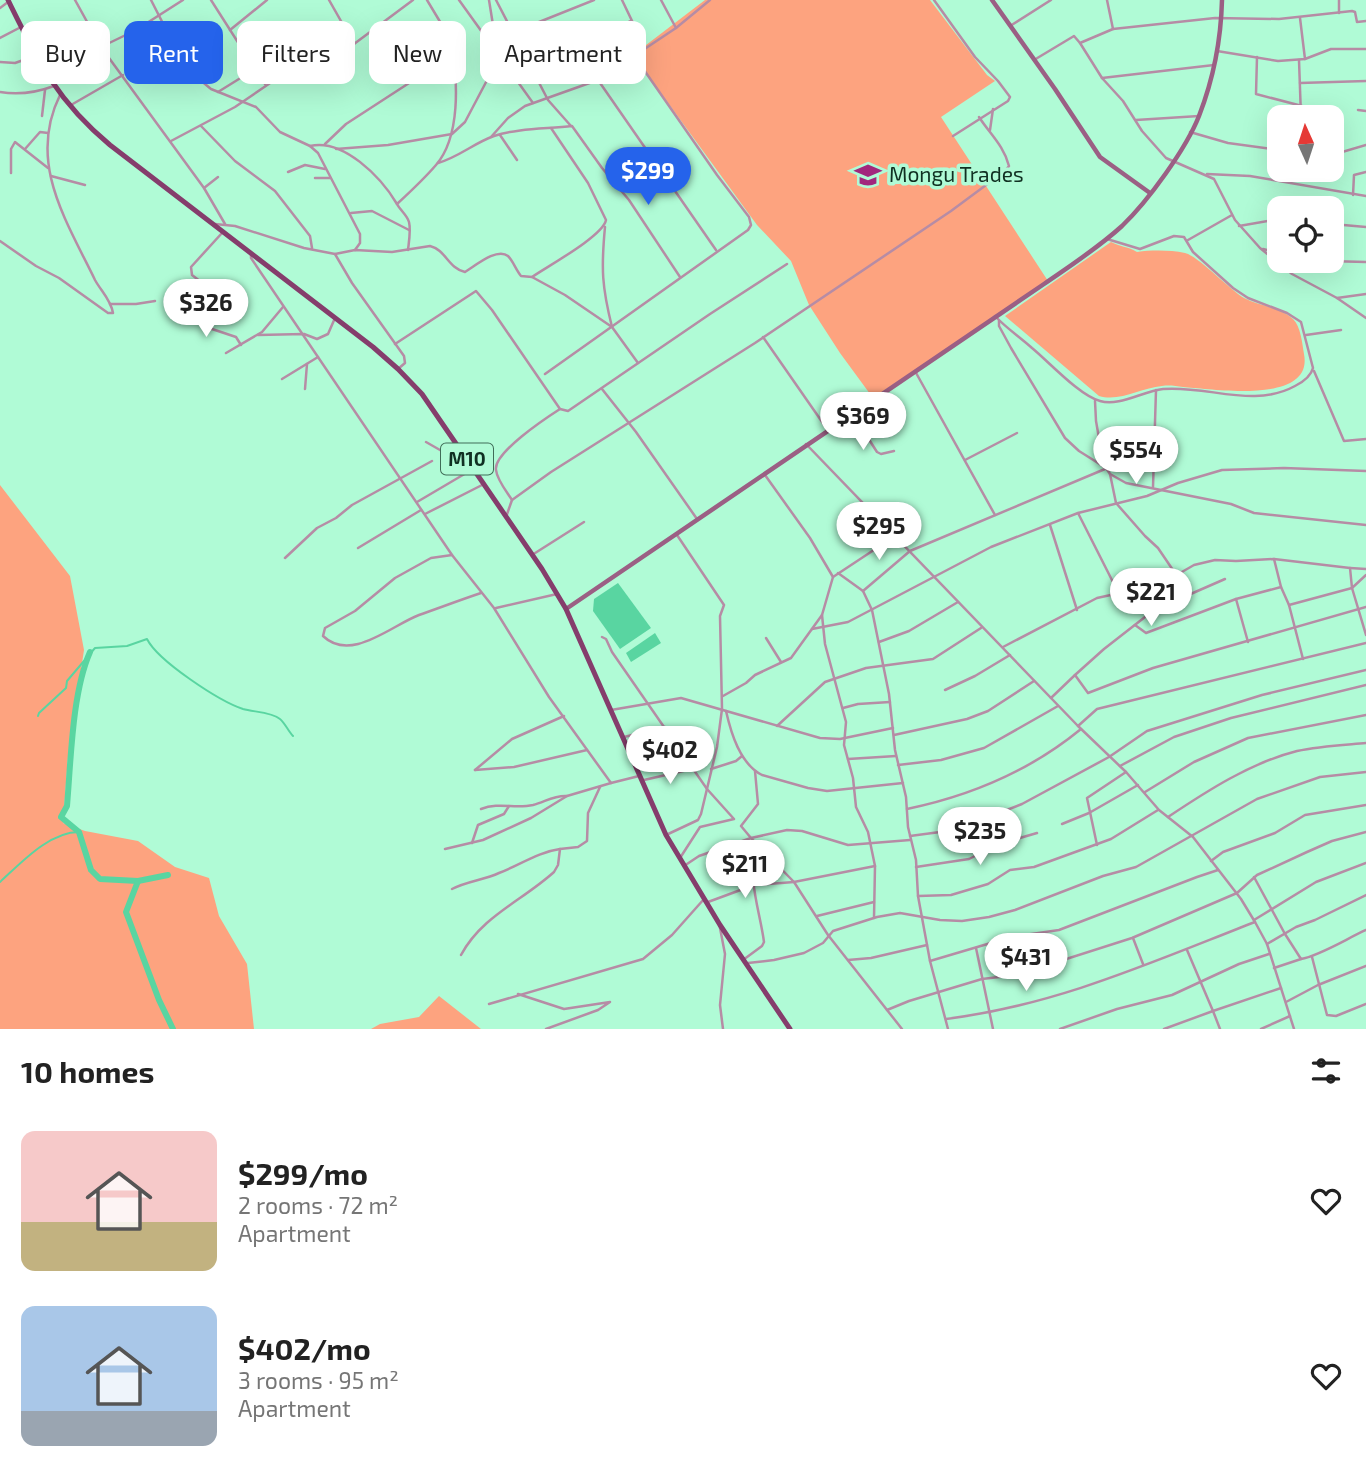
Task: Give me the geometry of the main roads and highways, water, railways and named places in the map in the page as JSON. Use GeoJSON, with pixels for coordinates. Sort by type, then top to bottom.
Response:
{"type":"FeatureCollection","features":[{"type":"Feature","properties":{"kind":"main road","name":"M10"},"geometry":{"type":"LineString","coordinates":[[9,0],[36,56],[69,107],[110,145],[398,369],[422,394],[566,609],[666,835],[720,925],[790,1029]]}},
{"type":"Feature","properties":{"kind":"main road"},"geometry":{"type":"LineString","coordinates":[[992,0],[1101,159],[1150,192]]}},
{"type":"Feature","properties":{"kind":"main road"},"geometry":{"type":"LineString","coordinates":[[566,609],[1106,239],[1131,217],[1172,162],[1199,116],[1217,51],[1222,0]]}},
{"type":"Feature","properties":{"kind":"waterway"},"geometry":{"type":"LineString","coordinates":[[38,716],[66,688],[67,681],[95,648],[127,646],[147,639],[163,658],[205,689],[232,705],[277,717],[293,736]]}},
{"type":"Feature","properties":{"kind":"waterway"},"geometry":{"type":"LineString","coordinates":[[90,652],[79,687],[67,806],[61,817],[79,832],[91,870],[100,879],[138,881],[168,875]]}},
{"type":"Feature","properties":{"kind":"waterway"},"geometry":{"type":"LineString","coordinates":[[0,882],[46,843],[68,833],[79,832]]}},
{"type":"Feature","properties":{"kind":"waterway"},"geometry":{"type":"LineString","coordinates":[[138,881],[126,912],[159,1000],[173,1029]]}},
{"type":"Feature","properties":{"kind":"place","name":"Mongu Trades"},"geometry":{"type":"Point","coordinates":[868,175]}}]}
